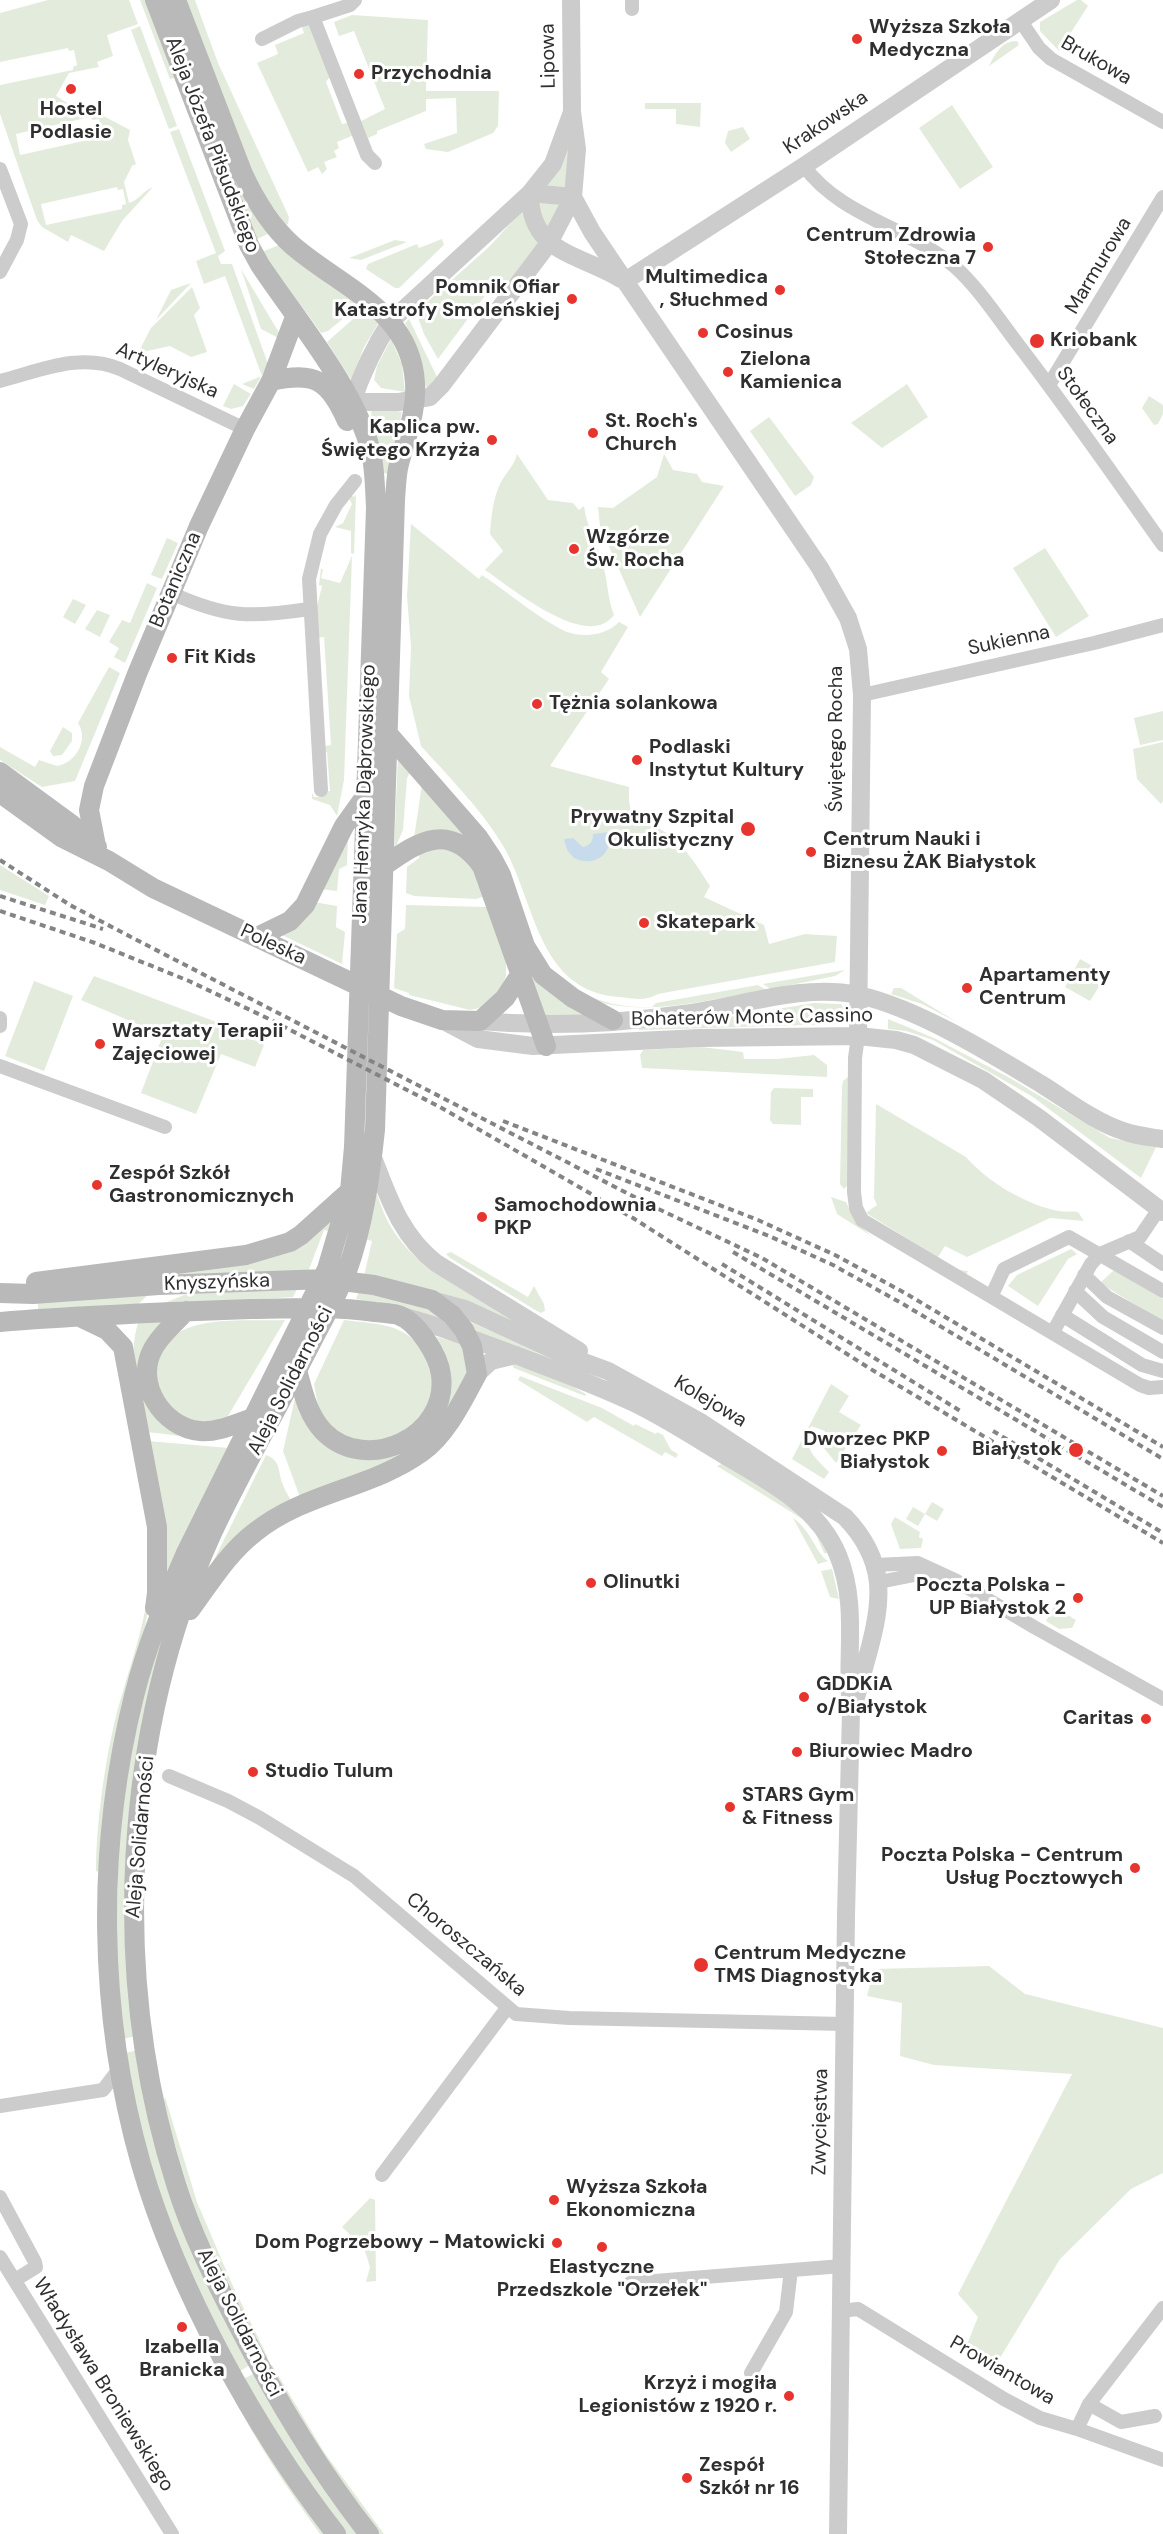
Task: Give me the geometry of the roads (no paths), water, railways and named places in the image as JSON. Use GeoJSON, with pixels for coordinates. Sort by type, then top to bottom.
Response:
{"type":"FeatureCollection","features":[{"type":"Feature","properties":{"kind":"main road","name":"Aleja Józefa Piłsudskiego"},"geometry":{"type":"LineString","coordinates":[[155,0],[249,245],[260,266],[352,402]]}},
{"type":"Feature","properties":{"kind":"main road","name":"Aleja Józefa Piłsudskiego"},"geometry":{"type":"LineString","coordinates":[[176,0],[243,174],[257,201],[279,232],[293,246],[376,306],[392,321],[413,363],[415,400]]}},
{"type":"Feature","properties":{"kind":"main road","name":"Botaniczna"},"geometry":{"type":"LineString","coordinates":[[103,854],[89,810],[94,786],[213,495],[271,381],[295,317]]}},
{"type":"Feature","properties":{"kind":"main road"},"geometry":{"type":"LineString","coordinates":[[271,381],[296,375],[311,377],[323,383],[343,413],[351,431],[366,485],[376,508]]}},
{"type":"Feature","properties":{"kind":"main road","name":"Jana Henryka Dąbrowskiego"},"geometry":{"type":"LineString","coordinates":[[375,1130],[395,500],[399,465],[415,400]]}},
{"type":"Feature","properties":{"kind":"main road","name":"Jana Henryka Dąbrowskiego"},"geometry":{"type":"LineString","coordinates":[[350,1191],[355,1118],[364,798],[376,508],[371,451],[352,402]]}},
{"type":"Feature","properties":{"kind":"main road"},"geometry":{"type":"LineString","coordinates":[[389,735],[478,837],[492,858],[501,875],[525,946],[543,975],[573,998],[613,1020]]}},
{"type":"Feature","properties":{"kind":"main road","name":"Poleska"},"geometry":{"type":"LineString","coordinates":[[0,772],[66,831]]}},
{"type":"Feature","properties":{"kind":"main road","name":"Botaniczna"},"geometry":{"type":"LineString","coordinates":[[66,831],[82,800],[94,786]]}},
{"type":"Feature","properties":{"kind":"main road","name":"Poleska"},"geometry":{"type":"LineString","coordinates":[[0,793],[66,831],[153,888],[401,1006],[442,1020],[480,1021]]}},
{"type":"Feature","properties":{"kind":"main road"},"geometry":{"type":"LineString","coordinates":[[257,937],[290,921],[305,905],[344,826],[364,798]]}},
{"type":"Feature","properties":{"kind":"main road"},"geometry":{"type":"LineString","coordinates":[[66,831],[89,810]]}},
{"type":"Feature","properties":{"kind":"main road"},"geometry":{"type":"LineString","coordinates":[[383,870],[413,845],[426,840],[441,839],[457,844],[473,854],[482,866],[546,1046]]}},
{"type":"Feature","properties":{"kind":"main road"},"geometry":{"type":"LineString","coordinates":[[480,1021],[505,998],[520,975]]}},
{"type":"Feature","properties":{"kind":"main road","name":"Aleja Solidarności"},"geometry":{"type":"LineString","coordinates":[[336,2534],[314,2506],[273,2444],[198,2308],[158,2213],[141,2163],[119,2057],[110,1972],[107,1902],[114,1804],[125,1734],[149,1647],[166,1598],[228,1502],[297,1370],[364,1202],[375,1130]]}},
{"type":"Feature","properties":{"kind":"main road"},"geometry":{"type":"LineString","coordinates":[[0,1292],[32,1282],[265,1251],[301,1235],[350,1191]]}},
{"type":"Feature","properties":{"kind":"main road","name":"Aleja Solidarności"},"geometry":{"type":"LineString","coordinates":[[350,1191],[337,1270],[253,1418],[193,1558],[150,1735],[133,1883],[134,1948],[143,2038],[156,2106],[176,2184],[204,2260],[295,2430],[338,2494],[369,2534]]}},
{"type":"Feature","properties":{"kind":"main road","name":"Knyszyńska"},"geometry":{"type":"LineString","coordinates":[[0,1292],[33,1294],[159,1285],[326,1279],[374,1285],[432,1300]]}},
{"type":"Feature","properties":{"kind":"main road"},"geometry":{"type":"LineString","coordinates":[[149,1647],[157,1593],[157,1527],[123,1347],[130,1327],[159,1285]]}},
{"type":"Feature","properties":{"kind":"main road"},"geometry":{"type":"LineString","coordinates":[[177,1629],[232,1553],[254,1533],[299,1505],[390,1471],[423,1451],[440,1435],[477,1374],[469,1338],[452,1315],[432,1300]]}},
{"type":"Feature","properties":{"kind":"main road","name":"Knyszyńska"},"geometry":{"type":"LineString","coordinates":[[0,1322],[186,1311],[317,1307],[357,1309],[400,1315]]}},
{"type":"Feature","properties":{"kind":"main road"},"geometry":{"type":"LineString","coordinates":[[186,1311],[152,1351],[148,1361],[147,1375],[150,1393],[159,1408],[171,1420],[183,1427],[201,1431],[221,1428],[253,1418]]}},
{"type":"Feature","properties":{"kind":"main road"},"geometry":{"type":"LineString","coordinates":[[297,1370],[313,1418],[324,1433],[350,1447],[369,1450],[389,1448],[404,1443],[421,1431],[432,1417],[440,1396],[441,1376],[435,1354],[425,1339],[400,1315]]}},
{"type":"Feature","properties":{"kind":"main road"},"geometry":{"type":"LineString","coordinates":[[79,1317],[107,1330],[123,1347]]}},
{"type":"Feature","properties":{"kind":"street"},"geometry":{"type":"LineString","coordinates":[[261,39],[313,16],[350,5],[355,0]]}},
{"type":"Feature","properties":{"kind":"street","name":"Lipowa"},"geometry":{"type":"LineString","coordinates":[[571,0],[572,112],[577,149],[573,197]]}},
{"type":"Feature","properties":{"kind":"street","name":"Krakowska"},"geometry":{"type":"LineString","coordinates":[[625,281],[804,166],[1051,0]]}},
{"type":"Feature","properties":{"kind":"street"},"geometry":{"type":"LineString","coordinates":[[313,16],[367,155],[375,163]]}},
{"type":"Feature","properties":{"kind":"street","name":"Brukowa"},"geometry":{"type":"LineString","coordinates":[[1020,20],[1039,48],[1051,59],[1163,122]]}},
{"type":"Feature","properties":{"kind":"street","name":"Lipowa"},"geometry":{"type":"LineString","coordinates":[[352,402],[378,340],[392,321],[530,193],[553,164],[572,112]]}},
{"type":"Feature","properties":{"kind":"street","name":"Stołeczna"},"geometry":{"type":"LineString","coordinates":[[804,166],[835,197],[901,232],[954,266],[992,310],[1049,386],[1163,545]]}},
{"type":"Feature","properties":{"kind":"street"},"geometry":{"type":"LineString","coordinates":[[0,169],[21,224],[17,240],[0,273]]}},
{"type":"Feature","properties":{"kind":"street"},"geometry":{"type":"LineString","coordinates":[[352,402],[415,400],[430,397],[441,386],[524,279],[549,243],[573,197],[530,193],[530,206],[536,228],[549,243]]}},
{"type":"Feature","properties":{"kind":"street","name":"Świętego Rocha"},"geometry":{"type":"LineString","coordinates":[[573,197],[592,232],[826,578],[848,618],[858,648],[862,694],[859,995],[855,1058],[854,1192],[858,1214],[867,1224],[992,1295],[1140,1384],[1149,1388],[1163,1387]]}},
{"type":"Feature","properties":{"kind":"street","name":"Marmurowa"},"geometry":{"type":"LineString","coordinates":[[1049,386],[1163,197]]}},
{"type":"Feature","properties":{"kind":"street","name":"Świętego Rocha"},"geometry":{"type":"LineString","coordinates":[[549,243],[572,256],[604,268],[625,281]]}},
{"type":"Feature","properties":{"kind":"street"},"geometry":{"type":"LineString","coordinates":[[524,279],[548,263],[572,256]]}},
{"type":"Feature","properties":{"kind":"street","name":"Artyleryjska"},"geometry":{"type":"LineString","coordinates":[[0,381],[74,362],[102,363],[141,379],[245,429]]}},
{"type":"Feature","properties":{"kind":"street"},"geometry":{"type":"LineString","coordinates":[[321,790],[309,579],[320,534],[336,505],[355,481]]}},
{"type":"Feature","properties":{"kind":"street"},"geometry":{"type":"LineString","coordinates":[[171,593],[219,612],[238,615],[309,609]]}},
{"type":"Feature","properties":{"kind":"street","name":"Sukienna"},"geometry":{"type":"LineString","coordinates":[[862,694],[1094,643],[1163,625]]}},
{"type":"Feature","properties":{"kind":"street","name":"Bohaterów Monte Cassino"},"geometry":{"type":"LineString","coordinates":[[538,1025],[683,1014],[805,993],[859,995],[896,1008],[955,1035],[1099,1121],[1123,1131],[1163,1139]]}},
{"type":"Feature","properties":{"kind":"street"},"geometry":{"type":"LineString","coordinates":[[0,1018],[0,1026]]}},
{"type":"Feature","properties":{"kind":"street","name":"Poleska"},"geometry":{"type":"LineString","coordinates":[[442,1020],[478,1039],[546,1046]]}},
{"type":"Feature","properties":{"kind":"street","name":"Poleska"},"geometry":{"type":"LineString","coordinates":[[480,1021],[538,1025]]}},
{"type":"Feature","properties":{"kind":"street","name":"Bohaterów Monte Cassino"},"geometry":{"type":"LineString","coordinates":[[546,1046],[699,1038],[858,1036],[896,1040],[914,1045],[983,1080],[1162,1207]]}},
{"type":"Feature","properties":{"kind":"street"},"geometry":{"type":"LineString","coordinates":[[0,1066],[165,1127]]}},
{"type":"Feature","properties":{"kind":"street"},"geometry":{"type":"LineString","coordinates":[[372,1155],[396,1214],[420,1250],[436,1263],[608,1371]]}},
{"type":"Feature","properties":{"kind":"street"},"geometry":{"type":"LineString","coordinates":[[1053,1332],[1084,1275],[1100,1254],[1140,1237],[1162,1207]]}},
{"type":"Feature","properties":{"kind":"street"},"geometry":{"type":"LineString","coordinates":[[992,1295],[1004,1269],[1069,1237],[1163,1291]]}},
{"type":"Feature","properties":{"kind":"street"},"geometry":{"type":"LineString","coordinates":[[1129,1241],[1163,1264]]}},
{"type":"Feature","properties":{"kind":"street"},"geometry":{"type":"LineString","coordinates":[[1084,1275],[1107,1297],[1163,1328]]}},
{"type":"Feature","properties":{"kind":"street"},"geometry":{"type":"LineString","coordinates":[[1075,1291],[1103,1317],[1163,1352]]}},
{"type":"Feature","properties":{"kind":"street","name":"Kolejowa"},"geometry":{"type":"LineString","coordinates":[[432,1300],[465,1309],[565,1355],[608,1371],[702,1423],[845,1517],[858,1530],[877,1574]]}},
{"type":"Feature","properties":{"kind":"street","name":"Kolejowa"},"geometry":{"type":"LineString","coordinates":[[400,1315],[433,1324],[574,1377],[665,1419],[785,1493],[816,1520],[838,1555],[846,1581]]}},
{"type":"Feature","properties":{"kind":"street"},"geometry":{"type":"LineString","coordinates":[[1062,1315],[1142,1365],[1163,1371]]}},
{"type":"Feature","properties":{"kind":"street"},"geometry":{"type":"LineString","coordinates":[[477,1374],[491,1361],[516,1355]]}},
{"type":"Feature","properties":{"kind":"street"},"geometry":{"type":"LineString","coordinates":[[826,1534],[838,1528],[845,1517]]}},
{"type":"Feature","properties":{"kind":"street"},"geometry":{"type":"LineString","coordinates":[[846,1581],[877,1574],[935,1571],[955,1580],[1163,1699]]}},
{"type":"Feature","properties":{"kind":"street","name":"Zwycięstwa"},"geometry":{"type":"LineString","coordinates":[[851,1711],[874,1633],[880,1601],[877,1574]]}},
{"type":"Feature","properties":{"kind":"street","name":"Zwycięstwa"},"geometry":{"type":"LineString","coordinates":[[838,2534],[851,1711],[848,1685],[852,1628],[851,1603],[846,1581]]}},
{"type":"Feature","properties":{"kind":"street"},"geometry":{"type":"LineString","coordinates":[[852,1628],[863,1628],[874,1633]]}},
{"type":"Feature","properties":{"kind":"street","name":"Choroszczańska"},"geometry":{"type":"LineString","coordinates":[[169,1776],[228,1801],[260,1818],[354,1876],[516,2014],[528,2017],[845,2024]]}},
{"type":"Feature","properties":{"kind":"street"},"geometry":{"type":"LineString","coordinates":[[382,2175],[507,2008]]}},
{"type":"Feature","properties":{"kind":"street"},"geometry":{"type":"LineString","coordinates":[[103,2090],[116,2073],[119,2057]]}},
{"type":"Feature","properties":{"kind":"street"},"geometry":{"type":"LineString","coordinates":[[0,2106],[103,2090],[118,2099],[130,2116]]}},
{"type":"Feature","properties":{"kind":"street"},"geometry":{"type":"LineString","coordinates":[[0,2197],[36,2267],[15,2280]]}},
{"type":"Feature","properties":{"kind":"street","name":"Władysława Broniewskiego"},"geometry":{"type":"LineString","coordinates":[[0,2257],[172,2534]]}},
{"type":"Feature","properties":{"kind":"street"},"geometry":{"type":"LineString","coordinates":[[630,2283],[842,2266]]}},
{"type":"Feature","properties":{"kind":"street"},"geometry":{"type":"LineString","coordinates":[[751,2373],[786,2312],[791,2270]]}},
{"type":"Feature","properties":{"kind":"street"},"geometry":{"type":"LineString","coordinates":[[1077,2428],[1089,2403],[1163,2308]]}},
{"type":"Feature","properties":{"kind":"street","name":"Prowiantowa"},"geometry":{"type":"LineString","coordinates":[[841,2311],[858,2309],[1004,2399],[1040,2418],[1077,2428],[1163,2460]]}},
{"type":"Feature","properties":{"kind":"street"},"geometry":{"type":"LineString","coordinates":[[1089,2403],[1121,2422],[1155,2416]]}},
{"type":"Feature","properties":{"kind":"water"},"geometry":{"type":"Polygon","coordinates":[[[609,832],[610,840],[605,853],[595,860],[581,861],[574,858],[567,850],[564,839],[573,838],[583,847],[591,843],[593,834],[609,832]]]}},
{"type":"Feature","properties":{"kind":"railway"},"geometry":{"type":"LineString","coordinates":[[0,860],[70,905],[131,937],[650,1205],[762,1258],[1163,1496]]}},
{"type":"Feature","properties":{"kind":"railway"},"geometry":{"type":"LineString","coordinates":[[0,896],[103,929]]}},
{"type":"Feature","properties":{"kind":"railway"},"geometry":{"type":"LineString","coordinates":[[0,911],[95,943],[189,981],[267,1018],[440,1107],[633,1218],[869,1368],[1163,1543]]}},
{"type":"Feature","properties":{"kind":"railway"},"geometry":{"type":"LineString","coordinates":[[503,1121],[758,1220],[835,1255],[905,1293],[1163,1447]]}},
{"type":"Feature","properties":{"kind":"railway"},"geometry":{"type":"LineString","coordinates":[[596,1169],[769,1236],[833,1265],[903,1304],[1163,1459]]}},
{"type":"Feature","properties":{"kind":"railway"},"geometry":{"type":"LineString","coordinates":[[733,1252],[1163,1507]]}},
{"type":"Feature","properties":{"kind":"railway"},"geometry":{"type":"LineString","coordinates":[[722,1264],[962,1412]]}},
{"type":"Feature","properties":{"kind":"railway"},"geometry":{"type":"LineString","coordinates":[[993,1431],[1163,1533]]}},
{"type":"Feature","properties":{"kind":"place","name":"Wyższa Szkoła Medyczna"},"geometry":{"type":"Point","coordinates":[857,39]}},
{"type":"Feature","properties":{"kind":"place","name":"Przychodnia"},"geometry":{"type":"Point","coordinates":[359,74]}},
{"type":"Feature","properties":{"kind":"place","name":"Hostel Podlasie"},"geometry":{"type":"Point","coordinates":[71,89]}},
{"type":"Feature","properties":{"kind":"place","name":"Centrum Zdrowia Stołeczna 7"},"geometry":{"type":"Point","coordinates":[988,247]}},
{"type":"Feature","properties":{"kind":"place","name":"Multimedica , Słuchmed"},"geometry":{"type":"Point","coordinates":[780,290]}},
{"type":"Feature","properties":{"kind":"place","name":"Pomnik Ofiar Katastrofy Smoleńskiej"},"geometry":{"type":"Point","coordinates":[572,299]}},
{"type":"Feature","properties":{"kind":"place","name":"Cosinus"},"geometry":{"type":"Point","coordinates":[703,333]}},
{"type":"Feature","properties":{"kind":"place","name":"Kriobank"},"geometry":{"type":"Point","coordinates":[1037,341]}},
{"type":"Feature","properties":{"kind":"place","name":"Zielona Kamienica"},"geometry":{"type":"Point","coordinates":[728,372]}},
{"type":"Feature","properties":{"kind":"place","name":"St. Roch's Church"},"geometry":{"type":"Point","coordinates":[593,433]}},
{"type":"Feature","properties":{"kind":"place","name":"Kaplica pw. Świętego Krzyża"},"geometry":{"type":"Point","coordinates":[492,440]}},
{"type":"Feature","properties":{"kind":"place","name":"Wzgórze Św. Rocha"},"geometry":{"type":"Point","coordinates":[574,549]}},
{"type":"Feature","properties":{"kind":"place","name":"Fit Kids"},"geometry":{"type":"Point","coordinates":[172,658]}},
{"type":"Feature","properties":{"kind":"place","name":"Tężnia solankowa"},"geometry":{"type":"Point","coordinates":[537,704]}},
{"type":"Feature","properties":{"kind":"place","name":"Podlaski Instytut Kultury"},"geometry":{"type":"Point","coordinates":[637,760]}},
{"type":"Feature","properties":{"kind":"place","name":"Prywatny Szpital Okulistyczny"},"geometry":{"type":"Point","coordinates":[748,829]}},
{"type":"Feature","properties":{"kind":"place","name":"Centrum Nauki i Biznesu ŻAK Białystok"},"geometry":{"type":"Point","coordinates":[811,852]}},
{"type":"Feature","properties":{"kind":"place","name":"Skatepark"},"geometry":{"type":"Point","coordinates":[644,923]}},
{"type":"Feature","properties":{"kind":"place","name":"Apartamenty Centrum"},"geometry":{"type":"Point","coordinates":[967,988]}},
{"type":"Feature","properties":{"kind":"place","name":"Warsztaty Terapii Zajęciowej"},"geometry":{"type":"Point","coordinates":[100,1044]}},
{"type":"Feature","properties":{"kind":"place","name":"Zespół Szkół Gastronomicznych"},"geometry":{"type":"Point","coordinates":[97,1185]}},
{"type":"Feature","properties":{"kind":"place","name":"Samochodownia PKP"},"geometry":{"type":"Point","coordinates":[482,1217]}},
{"type":"Feature","properties":{"kind":"place","name":"Białystok"},"geometry":{"type":"Point","coordinates":[1076,1450]}},
{"type":"Feature","properties":{"kind":"place","name":"Dworzec PKP Białystok"},"geometry":{"type":"Point","coordinates":[942,1451]}},
{"type":"Feature","properties":{"kind":"place","name":"Olinutki"},"geometry":{"type":"Point","coordinates":[591,1583]}},
{"type":"Feature","properties":{"kind":"place","name":"Poczta Polska - UP Białystok 2"},"geometry":{"type":"Point","coordinates":[1078,1598]}},
{"type":"Feature","properties":{"kind":"place","name":"GDDKiA o/Białystok"},"geometry":{"type":"Point","coordinates":[804,1697]}},
{"type":"Feature","properties":{"kind":"place","name":"Caritas"},"geometry":{"type":"Point","coordinates":[1146,1719]}},
{"type":"Feature","properties":{"kind":"place","name":"Biurowiec Madro"},"geometry":{"type":"Point","coordinates":[797,1752]}},
{"type":"Feature","properties":{"kind":"place","name":"Studio Tulum"},"geometry":{"type":"Point","coordinates":[253,1772]}},
{"type":"Feature","properties":{"kind":"place","name":"STARS Gym & Fitness"},"geometry":{"type":"Point","coordinates":[730,1807]}},
{"type":"Feature","properties":{"kind":"place","name":"Poczta Polska - Centrum Usług Pocztowych"},"geometry":{"type":"Point","coordinates":[1135,1868]}},
{"type":"Feature","properties":{"kind":"place","name":"Centrum Medyczne TMS Diagnostyka"},"geometry":{"type":"Point","coordinates":[701,1965]}},
{"type":"Feature","properties":{"kind":"place","name":"Wyższa Szkoła Ekonomiczna"},"geometry":{"type":"Point","coordinates":[554,2200]}},
{"type":"Feature","properties":{"kind":"place","name":"Dom Pogrzebowy - Matowicki"},"geometry":{"type":"Point","coordinates":[557,2243]}},
{"type":"Feature","properties":{"kind":"place","name":"Elastyczne Przedszkole \"Orzełek\""},"geometry":{"type":"Point","coordinates":[602,2247]}},
{"type":"Feature","properties":{"kind":"place","name":"Izabella Branicka"},"geometry":{"type":"Point","coordinates":[182,2327]}},
{"type":"Feature","properties":{"kind":"place","name":"Krzyż i mogiła Legionistów z 1920 r."},"geometry":{"type":"Point","coordinates":[789,2396]}},
{"type":"Feature","properties":{"kind":"place","name":"Zespół Szkół nr 16"},"geometry":{"type":"Point","coordinates":[687,2478]}}]}
